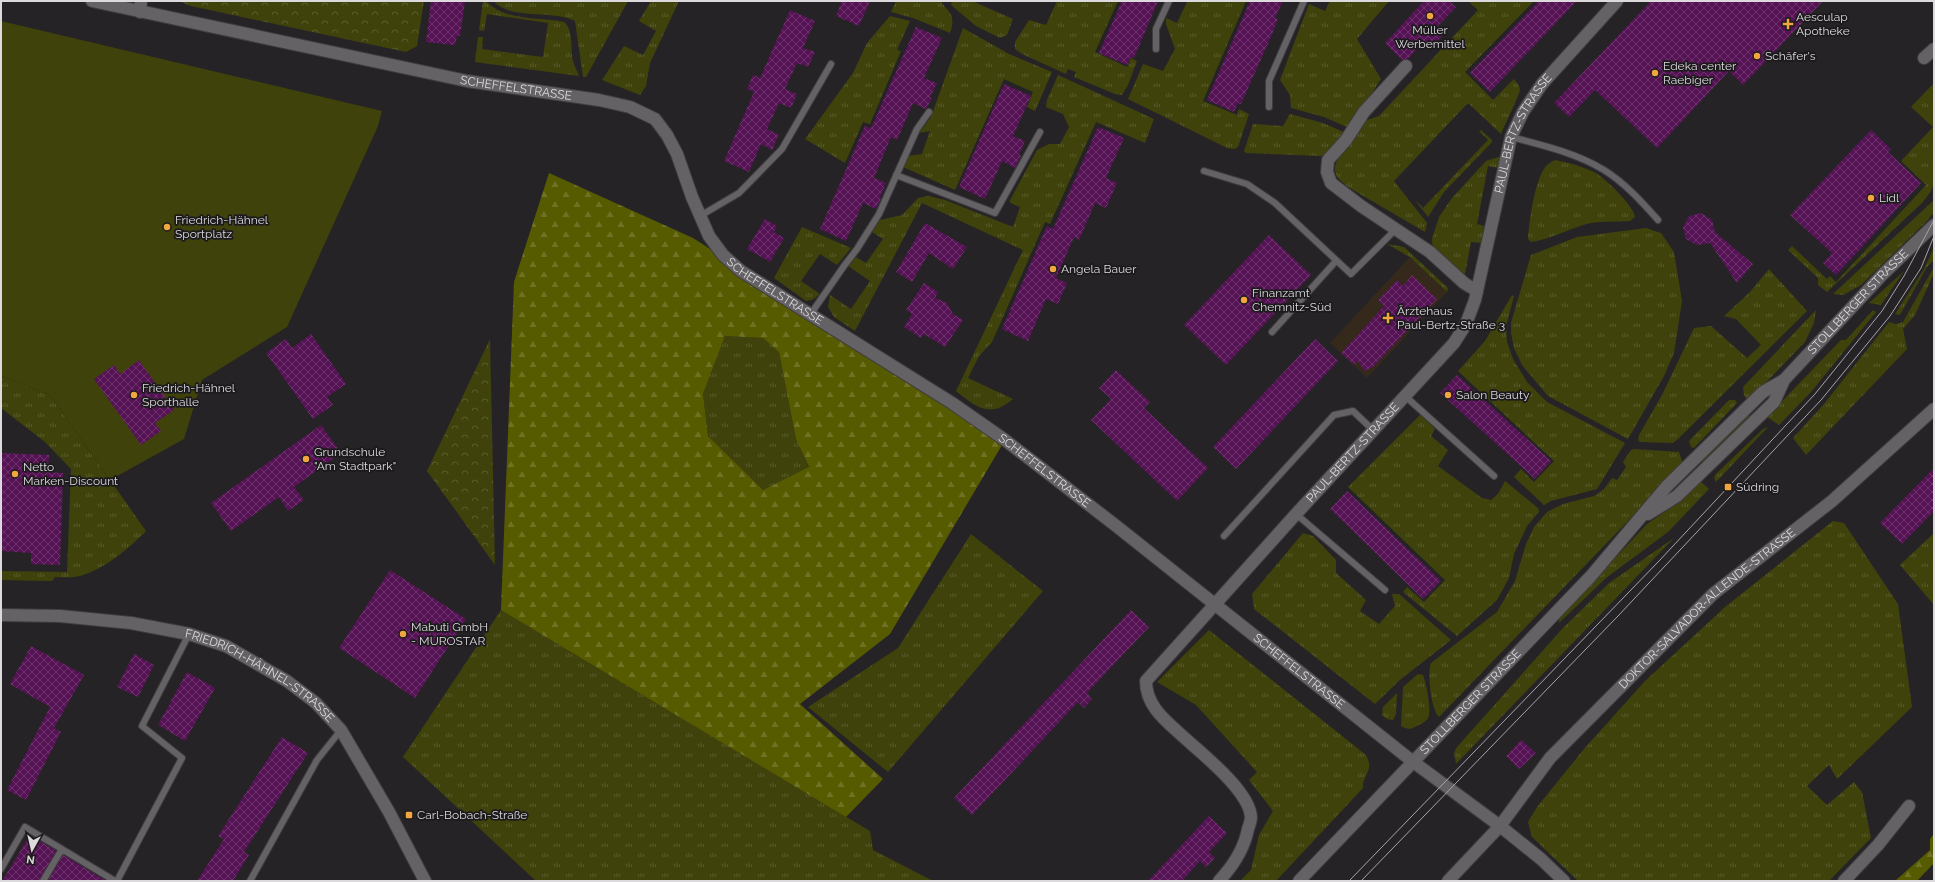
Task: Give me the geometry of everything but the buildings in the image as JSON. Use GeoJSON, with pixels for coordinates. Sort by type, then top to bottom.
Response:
{"type":"FeatureCollection","features":[{"type":"Feature","properties":{"kind":"street","name":"SCHEFFELSTRASSE"},"geometry":{"type":"LineString","coordinates":[[92,1],[141,6],[459,80],[599,100],[630,107],[656,119],[667,135],[677,154],[709,236],[741,271],[952,403],[1005,440],[1171,569],[1214,605],[1412,761]]}},
{"type":"Feature","properties":{"kind":"street","name":"PAUL-BERTZ-STRASSE"},"geometry":{"type":"LineString","coordinates":[[1214,605],[1454,343],[1466,324],[1478,291],[1511,137],[1523,112],[1542,84],[1617,1]]}},
{"type":"Feature","properties":{"kind":"street"},"geometry":{"type":"LineString","coordinates":[[1924,58],[1934,48]]}},
{"type":"Feature","properties":{"kind":"street"},"geometry":{"type":"LineString","coordinates":[[1406,66],[1364,112],[1346,140],[1328,160],[1327,172],[1331,183],[1361,206],[1430,252],[1464,283],[1478,291]]}},
{"type":"Feature","properties":{"kind":"street","name":"STOLLBERGER STRASSE"},"geometry":{"type":"LineString","coordinates":[[1299,881],[1412,761],[1591,576],[1667,486],[1763,392],[1784,380],[1882,275],[1934,225]]}},
{"type":"Feature","properties":{"kind":"street","name":"DOKTOR-SALVADOR-ALLENDE-STRASSE"},"geometry":{"type":"LineString","coordinates":[[1448,881],[1500,826],[1550,758],[1713,594],[1832,501],[1934,409]]}},
{"type":"Feature","properties":{"kind":"street"},"geometry":{"type":"LineString","coordinates":[[1214,605],[1146,681],[1146,691],[1152,705],[1165,720],[1235,784],[1246,801],[1251,817],[1245,844],[1232,867],[1219,881]]}},
{"type":"Feature","properties":{"kind":"street","name":"FRIEDRICH-HÄHNEL-STRASSE"},"geometry":{"type":"LineString","coordinates":[[1,615],[60,616],[131,623],[189,634],[226,646],[287,681],[316,704],[341,730],[389,812],[425,881]]}},
{"type":"Feature","properties":{"kind":"street"},"geometry":{"type":"LineString","coordinates":[[1412,761],[1500,826],[1541,859],[1564,881]]}},
{"type":"Feature","properties":{"kind":"street"},"geometry":{"type":"LineString","coordinates":[[1844,881],[1878,845],[1909,806]]}},
{"type":"Feature","properties":{"kind":"lane"},"geometry":{"type":"LineString","coordinates":[[1156,49],[1156,29],[1169,1]]}},
{"type":"Feature","properties":{"kind":"lane"},"geometry":{"type":"LineString","coordinates":[[1269,107],[1269,81],[1304,1]]}},
{"type":"Feature","properties":{"kind":"lane"},"geometry":{"type":"LineString","coordinates":[[700,216],[739,193],[782,149],[831,64]]}},
{"type":"Feature","properties":{"kind":"lane"},"geometry":{"type":"LineString","coordinates":[[810,314],[857,250],[879,214],[917,129],[928,112]]}},
{"type":"Feature","properties":{"kind":"lane"},"geometry":{"type":"LineString","coordinates":[[896,175],[994,213],[1040,132]]}},
{"type":"Feature","properties":{"kind":"lane"},"geometry":{"type":"LineString","coordinates":[[1511,137],[1560,150],[1604,170],[1635,195],[1658,220]]}},
{"type":"Feature","properties":{"kind":"lane"},"geometry":{"type":"LineString","coordinates":[[1204,171],[1247,184],[1270,199],[1351,274],[1396,229]]}},
{"type":"Feature","properties":{"kind":"lane"},"geometry":{"type":"LineString","coordinates":[[1272,332],[1336,261]]}},
{"type":"Feature","properties":{"kind":"lane"},"geometry":{"type":"LineString","coordinates":[[1405,396],[1494,476]]}},
{"type":"Feature","properties":{"kind":"lane"},"geometry":{"type":"LineString","coordinates":[[1224,536],[1334,415],[1353,411],[1373,430]]}},
{"type":"Feature","properties":{"kind":"lane"},"geometry":{"type":"LineString","coordinates":[[1296,514],[1385,590]]}},
{"type":"Feature","properties":{"kind":"lane"},"geometry":{"type":"LineString","coordinates":[[1,869],[25,827],[116,881],[182,758],[142,726],[189,634]]}},
{"type":"Feature","properties":{"kind":"lane"},"geometry":{"type":"LineString","coordinates":[[250,881],[317,760],[341,730]]}},
{"type":"Feature","properties":{"kind":"lane"},"geometry":{"type":"LineString","coordinates":[[43,881],[62,849]]}},
{"type":"Feature","properties":{"kind":"shaded area","name":"Ärztehaus Paul-Bertz-Straße 3"},"geometry":{"type":"Polygon","coordinates":[[[1410,257],[1447,292],[1367,378],[1330,343],[1410,257]]]}},
{"type":"Feature","properties":{"kind":"green space"},"geometry":{"type":"Polygon","coordinates":[[[179,1],[424,1],[417,46],[406,52],[191,6],[179,1]]]}},
{"type":"Feature","properties":{"kind":"green space"},"geometry":{"type":"Polygon","coordinates":[[[483,1],[486,1],[502,12],[512,15],[564,22],[569,30],[573,61],[579,76],[475,62],[478,37],[483,37],[482,49],[543,57],[548,23],[487,14],[484,31],[479,30],[483,1]]]}},
{"type":"Feature","properties":{"kind":"green space"},"geometry":{"type":"Polygon","coordinates":[[[493,1],[628,1],[586,77],[583,77],[575,21],[554,16],[511,11],[501,7],[493,1]]]}},
{"type":"Feature","properties":{"kind":"green space"},"geometry":{"type":"Polygon","coordinates":[[[651,1],[679,1],[650,63],[646,86],[640,95],[602,80],[624,46],[643,55],[656,31],[639,21],[651,1]]]}},
{"type":"Feature","properties":{"kind":"green space"},"geometry":{"type":"Polygon","coordinates":[[[896,1],[940,1],[951,15],[952,27],[950,33],[913,18],[891,12],[896,1]]]}},
{"type":"Feature","properties":{"kind":"green space"},"geometry":{"type":"Polygon","coordinates":[[[952,1],[972,1],[1013,19],[1007,35],[1000,38],[976,26],[951,5],[952,1]]]}},
{"type":"Feature","properties":{"kind":"green space"},"geometry":{"type":"Polygon","coordinates":[[[1057,1],[1118,1],[1095,52],[1127,67],[1131,58],[1137,61],[1128,85],[1122,95],[1115,94],[1074,77],[1076,72],[1068,69],[1066,74],[1022,54],[1015,49],[1015,42],[1029,20],[1046,25],[1057,1]]]}},
{"type":"Feature","properties":{"kind":"green space"},"geometry":{"type":"Polygon","coordinates":[[[1185,1],[1246,1],[1203,101],[1237,115],[1239,109],[1249,114],[1238,147],[1234,149],[1227,148],[1128,99],[1143,64],[1163,71],[1175,49],[1166,24],[1166,18],[1177,23],[1187,2],[1185,1]]]}},
{"type":"Feature","properties":{"kind":"green space"},"geometry":{"type":"Polygon","coordinates":[[[1330,1],[1389,1],[1357,39],[1381,79],[1349,128],[1324,117],[1291,108],[1290,95],[1280,80],[1309,4],[1325,11],[1330,1]]]}},
{"type":"Feature","properties":{"kind":"green space"},"geometry":{"type":"Polygon","coordinates":[[[1468,1],[1534,1],[1465,72],[1493,100],[1514,79],[1520,90],[1501,134],[1468,103],[1394,181],[1427,223],[1425,232],[1348,187],[1336,175],[1335,170],[1338,159],[1346,144],[1360,125],[1367,120],[1379,116],[1478,10],[1468,1]]]}},
{"type":"Feature","properties":{"kind":"green space"},"geometry":{"type":"Polygon","coordinates":[[[890,16],[910,21],[897,50],[901,51],[870,124],[863,122],[845,163],[805,139],[853,73],[867,43],[890,16]]]}},
{"type":"Feature","properties":{"kind":"green space","name":"Friedrich-Hähnel Sportplatz"},"geometry":{"type":"Polygon","coordinates":[[[1,21],[382,111],[378,126],[287,327],[202,380],[184,439],[110,480],[50,395],[1,376],[1,21]]]}},
{"type":"Feature","properties":{"kind":"green space"},"geometry":{"type":"Polygon","coordinates":[[[963,28],[1009,54],[1052,72],[1035,111],[1027,107],[1033,92],[1004,79],[955,190],[903,167],[907,156],[922,154],[930,131],[919,133],[931,117],[963,28]]]}},
{"type":"Feature","properties":{"kind":"green space"},"geometry":{"type":"Polygon","coordinates":[[[1058,75],[1154,119],[1145,143],[1096,122],[1050,224],[1045,222],[992,342],[979,356],[968,378],[1013,399],[1005,405],[997,408],[983,408],[970,402],[956,391],[1023,250],[922,203],[855,331],[834,317],[828,307],[830,295],[851,309],[870,281],[848,266],[856,257],[866,263],[883,239],[872,232],[880,220],[902,215],[918,198],[928,196],[945,200],[1013,227],[1020,207],[1009,202],[1037,150],[1049,144],[1060,144],[1069,127],[1063,114],[1046,107],[1047,100],[1058,75]]]}},
{"type":"Feature","properties":{"kind":"green space"},"geometry":{"type":"Polygon","coordinates":[[[1934,83],[1934,183],[1931,191],[1923,202],[1827,292],[1818,285],[1818,278],[1788,250],[1792,246],[1827,279],[1830,276],[1836,282],[1926,185],[1901,161],[1933,127],[1911,107],[1934,83]]]}},
{"type":"Feature","properties":{"kind":"green space"},"geometry":{"type":"Polygon","coordinates":[[[1290,114],[1323,123],[1346,133],[1329,153],[1321,156],[1246,153],[1244,151],[1253,124],[1283,126],[1290,114]]]}},
{"type":"Feature","properties":{"kind":"green space"},"geometry":{"type":"Polygon","coordinates":[[[1481,130],[1492,140],[1492,142],[1444,192],[1428,217],[1415,200],[1423,208],[1488,140],[1479,131],[1481,130]]]}},
{"type":"Feature","properties":{"kind":"green space"},"geometry":{"type":"Polygon","coordinates":[[[1502,156],[1499,168],[1488,166],[1477,224],[1484,226],[1481,243],[1471,242],[1465,274],[1449,264],[1433,251],[1432,239],[1439,217],[1452,198],[1486,161],[1502,156]]]}},
{"type":"Feature","properties":{"kind":"green space"},"geometry":{"type":"Polygon","coordinates":[[[1555,160],[1579,166],[1599,175],[1630,206],[1635,217],[1630,221],[1590,223],[1539,241],[1531,242],[1528,239],[1531,211],[1536,189],[1543,171],[1547,165],[1555,160]]]}},
{"type":"Feature","properties":{"kind":"green space"},"geometry":{"type":"Polygon","coordinates":[[[549,173],[693,238],[1005,440],[890,634],[800,704],[883,779],[846,817],[501,610],[514,282],[549,173]],[[725,336],[703,394],[708,436],[763,490],[809,467],[796,439],[779,352],[763,338],[725,336]]]}},
{"type":"Feature","properties":{"kind":"green space"},"geometry":{"type":"Polygon","coordinates":[[[1934,200],[1934,212],[1928,220],[1861,285],[1843,295],[1833,294],[1934,200]]]}},
{"type":"Feature","properties":{"kind":"green space"},"geometry":{"type":"Polygon","coordinates":[[[802,227],[851,248],[837,265],[820,254],[801,281],[820,294],[812,300],[806,301],[774,278],[802,227]]]}},
{"type":"Feature","properties":{"kind":"green space"},"geometry":{"type":"Polygon","coordinates":[[[1646,228],[1661,233],[1674,252],[1682,301],[1674,353],[1664,376],[1628,439],[1548,396],[1522,365],[1514,348],[1511,323],[1531,255],[1577,237],[1646,228]]]}},
{"type":"Feature","properties":{"kind":"green space"},"geometry":{"type":"Polygon","coordinates":[[[1387,244],[1404,247],[1448,288],[1447,292],[1410,257],[1387,244]]]}},
{"type":"Feature","properties":{"kind":"green space"},"geometry":{"type":"Polygon","coordinates":[[[1934,247],[1934,260],[1927,267],[1900,315],[1895,314],[1924,269],[1934,247]]]}},
{"type":"Feature","properties":{"kind":"green space"},"geometry":{"type":"Polygon","coordinates":[[[1934,267],[1934,273],[1915,315],[1903,329],[1907,349],[1806,455],[1793,438],[1824,404],[1889,322],[1896,324],[1903,322],[1934,267]]]}},
{"type":"Feature","properties":{"kind":"green space"},"geometry":{"type":"Polygon","coordinates":[[[1769,269],[1807,311],[1673,443],[1640,442],[1638,440],[1639,435],[1662,395],[1694,328],[1711,326],[1747,358],[1761,345],[1736,319],[1724,316],[1750,292],[1769,269]]]}},
{"type":"Feature","properties":{"kind":"green space"},"geometry":{"type":"Polygon","coordinates":[[[1904,271],[1881,305],[1869,303],[1904,271]]]}},
{"type":"Feature","properties":{"kind":"green space"},"geometry":{"type":"Polygon","coordinates":[[[1512,295],[1514,296],[1506,326],[1507,342],[1513,359],[1527,382],[1547,402],[1625,443],[1597,489],[1551,501],[1544,505],[1514,477],[1521,469],[1534,482],[1554,461],[1458,371],[1485,341],[1512,295]]]}},
{"type":"Feature","properties":{"kind":"green space"},"geometry":{"type":"Polygon","coordinates":[[[1816,310],[1814,323],[1805,342],[1748,401],[1744,395],[1743,387],[1816,310]]]}},
{"type":"Feature","properties":{"kind":"green space"},"geometry":{"type":"Polygon","coordinates":[[[1873,310],[1876,312],[1811,392],[1779,425],[1767,417],[1841,340],[1846,340],[1873,310]]]}},
{"type":"Feature","properties":{"kind":"green space"},"geometry":{"type":"Polygon","coordinates":[[[725,336],[763,338],[779,352],[796,439],[809,468],[763,490],[708,436],[703,394],[725,336]]]}},
{"type":"Feature","properties":{"kind":"green space"},"geometry":{"type":"Polygon","coordinates":[[[490,339],[495,565],[427,471],[490,339]]]}},
{"type":"Feature","properties":{"kind":"green space"},"geometry":{"type":"Polygon","coordinates":[[[1,376],[50,395],[146,531],[116,558],[98,569],[77,577],[55,577],[52,581],[1,580],[1,571],[67,572],[71,469],[45,442],[1,408],[1,376]]]}},
{"type":"Feature","properties":{"kind":"green space"},"geometry":{"type":"Polygon","coordinates":[[[1729,400],[1735,400],[1737,403],[1694,448],[1691,447],[1689,441],[1729,400]]]}},
{"type":"Feature","properties":{"kind":"green space"},"geometry":{"type":"Polygon","coordinates":[[[1421,414],[1435,429],[1431,436],[1448,450],[1438,466],[1482,498],[1491,500],[1498,494],[1505,481],[1538,508],[1539,512],[1527,526],[1514,554],[1509,578],[1497,600],[1457,636],[1403,592],[1407,587],[1424,602],[1445,580],[1348,487],[1421,414]]]}},
{"type":"Feature","properties":{"kind":"green space"},"geometry":{"type":"Polygon","coordinates":[[[1748,414],[1752,418],[1705,464],[1701,460],[1748,414]]]}},
{"type":"Feature","properties":{"kind":"green space"},"geometry":{"type":"Polygon","coordinates":[[[1768,427],[1716,482],[1714,477],[1716,474],[1763,429],[1768,427]]]}},
{"type":"Feature","properties":{"kind":"green space"},"geometry":{"type":"Polygon","coordinates":[[[1631,450],[1679,452],[1683,464],[1439,717],[1436,713],[1430,691],[1429,674],[1431,663],[1497,612],[1515,581],[1526,544],[1534,527],[1547,512],[1563,504],[1594,496],[1604,489],[1612,478],[1617,480],[1626,467],[1623,462],[1631,450]]]}},
{"type":"Feature","properties":{"kind":"green space"},"geometry":{"type":"Polygon","coordinates":[[[1700,481],[1709,489],[1668,532],[1606,578],[1559,623],[1559,618],[1647,524],[1679,502],[1700,481]]]}},
{"type":"Feature","properties":{"kind":"green space"},"geometry":{"type":"Polygon","coordinates":[[[1833,521],[1844,523],[1898,604],[1912,707],[1837,779],[1829,765],[1807,786],[1827,805],[1854,782],[1862,792],[1871,838],[1829,881],[1578,881],[1532,837],[1528,822],[1537,807],[1584,749],[1644,682],[1725,607],[1833,521]]]}},
{"type":"Feature","properties":{"kind":"green space"},"geometry":{"type":"Polygon","coordinates":[[[1303,533],[1313,536],[1336,560],[1336,573],[1366,600],[1360,611],[1379,624],[1395,606],[1392,594],[1399,594],[1451,640],[1401,679],[1375,704],[1254,609],[1252,594],[1303,533]]]}},
{"type":"Feature","properties":{"kind":"green space"},"geometry":{"type":"Polygon","coordinates":[[[1934,533],[1934,605],[1900,565],[1934,533]]]}},
{"type":"Feature","properties":{"kind":"green space"},"geometry":{"type":"Polygon","coordinates":[[[971,534],[1043,591],[888,772],[808,707],[898,648],[971,534]]]}},
{"type":"Feature","properties":{"kind":"green space"},"geometry":{"type":"Polygon","coordinates":[[[1674,538],[1456,764],[1454,753],[1457,747],[1562,629],[1609,583],[1674,538]]]}},
{"type":"Feature","properties":{"kind":"green space"},"geometry":{"type":"Polygon","coordinates":[[[501,610],[870,831],[873,850],[933,881],[536,881],[403,757],[501,610]]]}},
{"type":"Feature","properties":{"kind":"green space"},"geometry":{"type":"Polygon","coordinates":[[[1209,630],[1366,755],[1368,761],[1369,769],[1364,779],[1363,788],[1276,881],[1240,881],[1251,870],[1259,835],[1273,811],[1249,780],[1257,772],[1196,705],[1157,682],[1209,630]]]}},
{"type":"Feature","properties":{"kind":"green space"},"geometry":{"type":"Polygon","coordinates":[[[1418,674],[1423,675],[1428,696],[1429,714],[1428,718],[1424,722],[1410,729],[1401,726],[1403,687],[1418,674]]]}},
{"type":"Feature","properties":{"kind":"green space"},"geometry":{"type":"Polygon","coordinates":[[[1397,693],[1396,714],[1393,720],[1387,719],[1382,715],[1383,707],[1397,693]]]}},
{"type":"Feature","properties":{"kind":"green space"},"geometry":{"type":"Polygon","coordinates":[[[1934,834],[1934,863],[1917,881],[1895,881],[1930,850],[1930,839],[1934,834]]]}},
{"type":"Feature","properties":{"kind":"tram line"},"geometry":{"type":"LineString","coordinates":[[1349,881],[1659,561],[1815,394],[1882,311],[1904,276],[1934,220]]}},
{"type":"Feature","properties":{"kind":"tram line"},"geometry":{"type":"LineString","coordinates":[[1361,881],[1618,616],[1821,400],[1890,316],[1921,268],[1934,236]]}},
{"type":"Feature","properties":{"kind":"place","name":"Müller Werbemittel"},"geometry":{"type":"Point","coordinates":[1430,16]}},
{"type":"Feature","properties":{"kind":"place","name":"Aesculap Apotheke"},"geometry":{"type":"Point","coordinates":[1788,24]}},
{"type":"Feature","properties":{"kind":"place","name":"Schäfer's"},"geometry":{"type":"Point","coordinates":[1757,56]}},
{"type":"Feature","properties":{"kind":"place","name":"Edeka center Raebiger"},"geometry":{"type":"Point","coordinates":[1655,73]}},
{"type":"Feature","properties":{"kind":"place","name":"Lidl"},"geometry":{"type":"Point","coordinates":[1871,198]}},
{"type":"Feature","properties":{"kind":"place","name":"Friedrich-Hähnel Sportplatz"},"geometry":{"type":"Point","coordinates":[167,227]}},
{"type":"Feature","properties":{"kind":"place","name":"Angela Bauer"},"geometry":{"type":"Point","coordinates":[1053,269]}},
{"type":"Feature","properties":{"kind":"place","name":"Finanzamt Chemnitz-Süd"},"geometry":{"type":"Point","coordinates":[1244,300]}},
{"type":"Feature","properties":{"kind":"place","name":"Ärztehaus Paul-Bertz-Straße 3"},"geometry":{"type":"Point","coordinates":[1388,318]}},
{"type":"Feature","properties":{"kind":"place","name":"Friedrich-Hähnel Sporthalle"},"geometry":{"type":"Point","coordinates":[134,395]}},
{"type":"Feature","properties":{"kind":"place","name":"Salon Beauty"},"geometry":{"type":"Point","coordinates":[1448,395]}},
{"type":"Feature","properties":{"kind":"place","name":"Grundschule \"Am Stadtpark\""},"geometry":{"type":"Point","coordinates":[306,459]}},
{"type":"Feature","properties":{"kind":"place","name":"Netto Marken-Discount"},"geometry":{"type":"Point","coordinates":[15,474]}},
{"type":"Feature","properties":{"kind":"place","name":"Südring"},"geometry":{"type":"Point","coordinates":[1728,487]}},
{"type":"Feature","properties":{"kind":"place","name":"Mabuti GmbH - MUROSTAR"},"geometry":{"type":"Point","coordinates":[403,634]}},
{"type":"Feature","properties":{"kind":"place","name":"Carl-Bobach-Straße"},"geometry":{"type":"Point","coordinates":[409,815]}}]}
